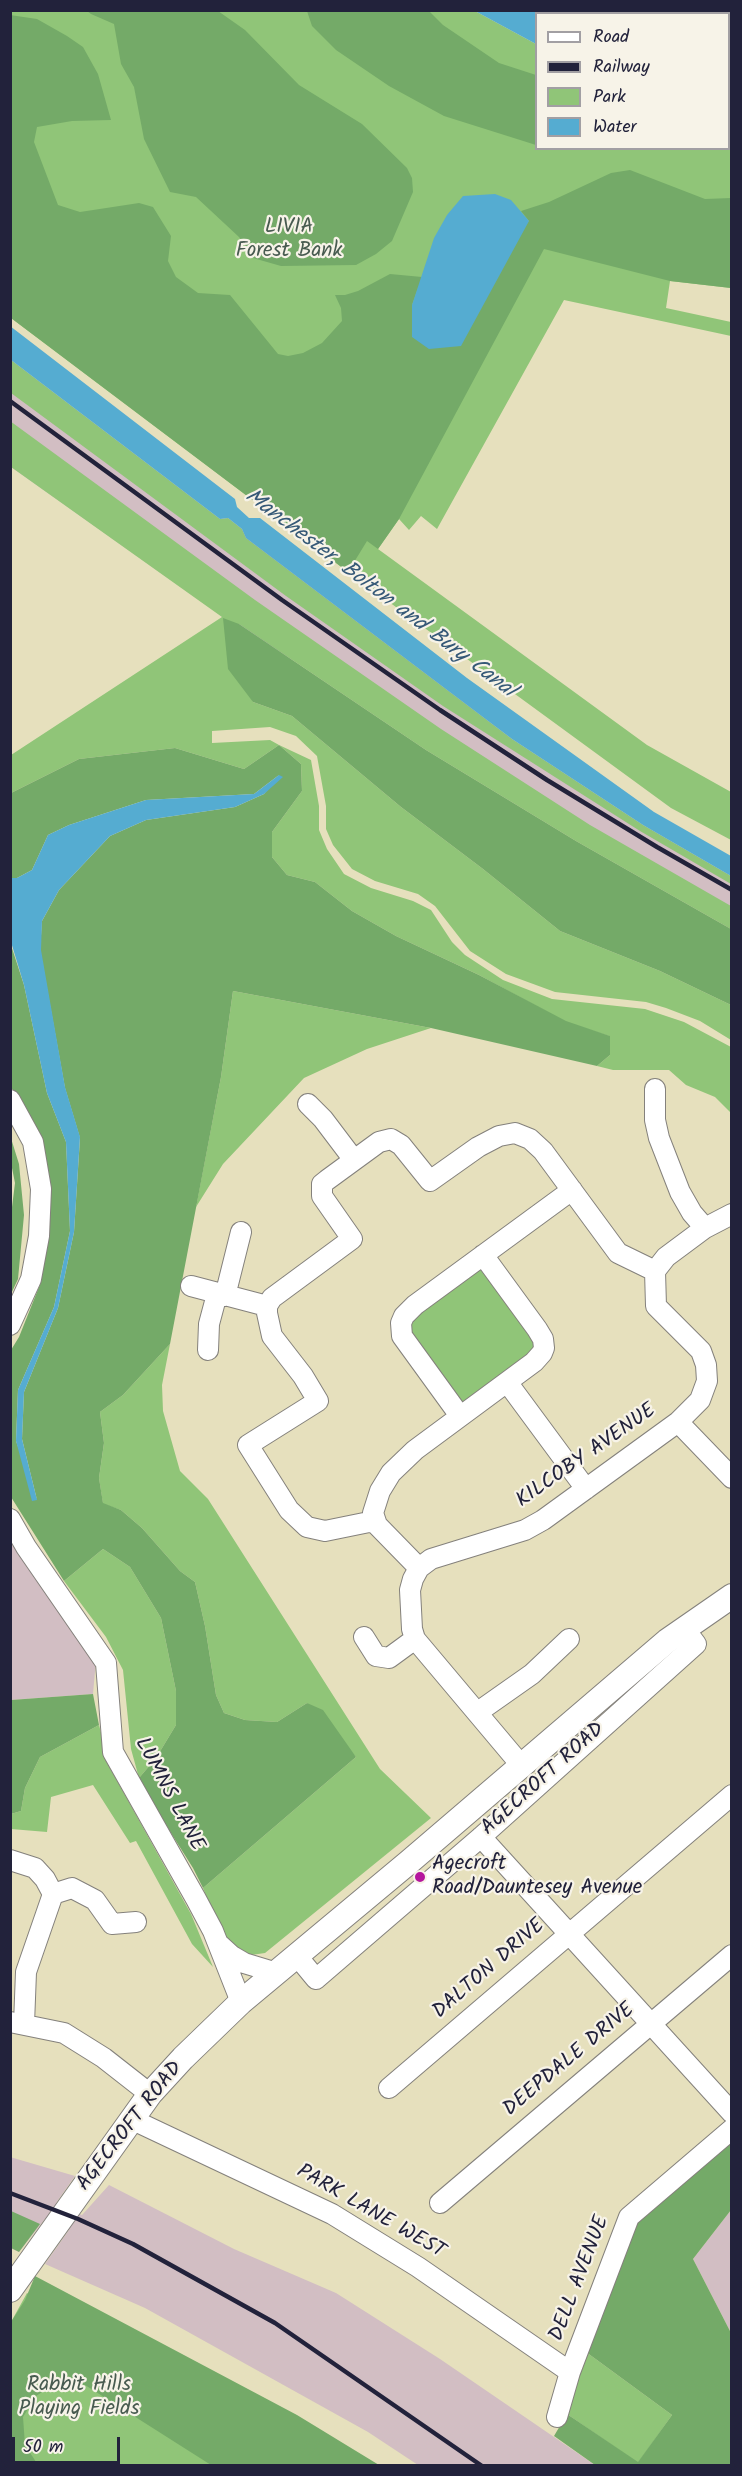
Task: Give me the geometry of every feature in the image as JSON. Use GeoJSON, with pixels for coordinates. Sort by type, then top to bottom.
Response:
{"type":"FeatureCollection","features":[{"type":"Feature","properties":{"kind":"main road","name":"AGECROFT ROAD"},"geometry":{"type":"LineString","coordinates":[[10,2290],[150,2094],[183,2058],[241,2002],[684,1628],[732,1596]]}},
{"type":"Feature","properties":{"kind":"street"},"geometry":{"type":"LineString","coordinates":[[654,1087],[655,1120],[659,1138],[680,1192],[692,1213],[705,1228]]}},
{"type":"Feature","properties":{"kind":"street"},"geometry":{"type":"LineString","coordinates":[[10,1100],[33,1142],[41,1189],[39,1236],[31,1279],[10,1325]]}},
{"type":"Feature","properties":{"kind":"street"},"geometry":{"type":"LineString","coordinates":[[308,1104],[354,1160]]}},
{"type":"Feature","properties":{"kind":"street"},"geometry":{"type":"LineString","coordinates":[[374,1521],[325,1531],[307,1527],[289,1510],[248,1445],[318,1401],[298,1368],[272,1336],[267,1306],[272,1298],[352,1239],[328,1207],[320,1192],[322,1184],[380,1142],[391,1139],[401,1144],[430,1181],[478,1147],[499,1136],[515,1133],[523,1135],[539,1147],[618,1253],[655,1270],[666,1257],[705,1228],[732,1214]]}},
{"type":"Feature","properties":{"kind":"street"},"geometry":{"type":"LineString","coordinates":[[460,1416],[402,1336],[401,1323],[404,1316],[415,1305],[572,1190]]}},
{"type":"Feature","properties":{"kind":"street"},"geometry":{"type":"LineString","coordinates":[[208,1350],[210,1324],[241,1233]]}},
{"type":"Feature","properties":{"kind":"street"},"geometry":{"type":"LineString","coordinates":[[483,1255],[528,1315],[544,1344],[539,1357],[415,1450],[391,1473],[373,1513],[374,1521],[382,1533],[419,1568],[410,1590],[412,1629],[415,1639],[521,1766]]}},
{"type":"Feature","properties":{"kind":"street","name":"KILCOBY AVENUE"},"geometry":{"type":"LineString","coordinates":[[419,1568],[431,1559],[525,1530],[678,1422],[700,1400],[707,1381],[706,1365],[701,1351],[656,1306],[655,1270]]}},
{"type":"Feature","properties":{"kind":"street"},"geometry":{"type":"LineString","coordinates":[[191,1286],[267,1306]]}},
{"type":"Feature","properties":{"kind":"street"},"geometry":{"type":"LineString","coordinates":[[507,1382],[586,1489]]}},
{"type":"Feature","properties":{"kind":"street"},"geometry":{"type":"LineString","coordinates":[[678,1422],[732,1478]]}},
{"type":"Feature","properties":{"kind":"street","name":"LUMNS LANE"},"geometry":{"type":"LineString","coordinates":[[10,1519],[26,1547],[106,1664],[114,1752],[196,1899],[241,2002]]}},
{"type":"Feature","properties":{"kind":"street","name":"AGECROFT ROAD"},"geometry":{"type":"LineString","coordinates":[[297,1956],[316,1979],[481,1837],[696,1644],[684,1628]]}},
{"type":"Feature","properties":{"kind":"street"},"geometry":{"type":"LineString","coordinates":[[364,1637],[376,1656],[389,1658],[415,1639]]}},
{"type":"Feature","properties":{"kind":"street"},"geometry":{"type":"LineString","coordinates":[[478,1712],[532,1674],[569,1639]]}},
{"type":"Feature","properties":{"kind":"street","name":"DALTON DRIVE"},"geometry":{"type":"LineString","coordinates":[[388,2088],[732,1795]]}},
{"type":"Feature","properties":{"kind":"street"},"geometry":{"type":"LineString","coordinates":[[481,1837],[732,2113]]}},
{"type":"Feature","properties":{"kind":"street"},"geometry":{"type":"LineString","coordinates":[[10,1860],[35,1868],[45,1879],[53,1894],[26,1972],[17,2023],[64,2033],[104,2058],[150,2094]]}},
{"type":"Feature","properties":{"kind":"street"},"geometry":{"type":"LineString","coordinates":[[53,1894],[72,1888],[95,1900],[112,1924],[136,1922]]}},
{"type":"Feature","properties":{"kind":"street"},"geometry":{"type":"LineString","coordinates":[[216,1941],[244,1964],[277,1973]]}},
{"type":"Feature","properties":{"kind":"street","name":"DEEPDALE DRIVE"},"geometry":{"type":"LineString","coordinates":[[440,2203],[732,1955]]}},
{"type":"Feature","properties":{"kind":"street","name":"PARK LANE WEST"},"geometry":{"type":"LineString","coordinates":[[131,2119],[332,2214],[418,2267],[570,2372]]}},
{"type":"Feature","properties":{"kind":"street","name":"DELL AVENUE"},"geometry":{"type":"LineString","coordinates":[[557,2417],[570,2372],[629,2217],[732,2129]]}},
{"type":"Feature","properties":{"kind":"shaded area"},"geometry":{"type":"Polygon","coordinates":[[[11,360],[220,519],[228,518],[512,739],[643,825],[731,876],[731,929],[223,617],[11,467],[11,360]]]}},
{"type":"Feature","properties":{"kind":"shaded area"},"geometry":{"type":"Polygon","coordinates":[[[10,1529],[96,1660],[93,1694],[11,1700],[10,1529]]]}},
{"type":"Feature","properties":{"kind":"shaded area"},"geometry":{"type":"Polygon","coordinates":[[[10,2157],[75,2176],[56,2203],[82,2215],[109,2185],[234,2249],[336,2293],[440,2359],[595,2465],[418,2465],[368,2432],[145,2308],[45,2264],[69,2230],[45,2219],[19,2252],[11,2248],[10,2157]]]}},
{"type":"Feature","properties":{"kind":"shaded area"},"geometry":{"type":"Polygon","coordinates":[[[731,2210],[731,2333],[693,2259],[731,2210]]]}},
{"type":"Feature","properties":{"kind":"green space","name":"LIVIA Forest Bank"},"geometry":{"type":"Polygon","coordinates":[[[10,11],[475,11],[535,43],[535,150],[730,150],[731,76],[731,288],[670,281],[666,308],[731,322],[731,336],[564,300],[437,529],[421,516],[409,530],[399,519],[378,549],[647,745],[731,792],[731,840],[671,808],[348,572],[11,318],[10,11]]]}},
{"type":"Feature","properties":{"kind":"green space"},"geometry":{"type":"Polygon","coordinates":[[[87,11],[218,11],[245,30],[299,85],[362,124],[407,168],[412,178],[413,192],[392,241],[376,254],[356,265],[281,266],[253,258],[239,237],[196,197],[170,192],[144,139],[134,87],[121,64],[114,24],[87,11]]]}},
{"type":"Feature","properties":{"kind":"green space"},"geometry":{"type":"Polygon","coordinates":[[[307,11],[429,11],[443,25],[499,63],[535,75],[535,145],[444,116],[389,86],[336,50],[312,26],[307,11]]]}},
{"type":"Feature","properties":{"kind":"green space"},"geometry":{"type":"Polygon","coordinates":[[[556,11],[731,11],[731,38],[730,12],[556,11]]]}},
{"type":"Feature","properties":{"kind":"green space"},"geometry":{"type":"Polygon","coordinates":[[[10,15],[37,19],[83,47],[98,74],[111,120],[72,121],[37,127],[34,142],[58,205],[80,212],[139,203],[153,207],[171,236],[168,261],[176,277],[198,293],[230,295],[278,354],[288,356],[303,353],[322,343],[342,321],[341,308],[335,295],[358,291],[390,274],[422,277],[412,305],[529,221],[521,211],[549,202],[611,173],[630,170],[705,199],[731,198],[731,288],[670,281],[544,249],[399,519],[378,549],[367,541],[348,572],[11,318],[10,15]]]}},
{"type":"Feature","properties":{"kind":"green space"},"geometry":{"type":"Polygon","coordinates":[[[11,360],[220,519],[228,518],[242,529],[246,538],[512,739],[643,825],[731,876],[731,884],[640,831],[443,706],[286,596],[11,393],[11,360]]]}},
{"type":"Feature","properties":{"kind":"green space"},"geometry":{"type":"Polygon","coordinates":[[[10,421],[255,600],[441,729],[590,825],[731,906],[731,929],[576,841],[426,750],[239,624],[253,702],[292,716],[401,807],[560,931],[660,971],[731,1005],[731,1040],[700,1021],[646,1002],[555,992],[506,974],[470,951],[435,906],[418,894],[375,881],[352,869],[333,845],[326,829],[326,806],[317,756],[296,736],[270,727],[212,731],[212,743],[270,740],[279,745],[244,769],[175,748],[79,759],[11,793],[11,755],[222,617],[11,467],[10,421]]]}},
{"type":"Feature","properties":{"kind":"green space"},"geometry":{"type":"Polygon","coordinates":[[[223,618],[239,624],[426,750],[576,841],[731,929],[731,1005],[660,971],[560,931],[401,807],[292,716],[253,702],[228,669],[223,618]]]}},
{"type":"Feature","properties":{"kind":"green space"},"geometry":{"type":"Polygon","coordinates":[[[279,745],[311,760],[319,806],[319,830],[327,849],[344,874],[371,888],[413,901],[431,910],[452,942],[465,955],[503,980],[552,999],[645,1009],[684,1022],[731,1047],[731,1113],[715,1097],[686,1085],[669,1070],[613,1070],[597,1066],[610,1055],[609,1036],[566,1022],[479,975],[396,936],[352,911],[315,882],[287,875],[272,857],[272,832],[302,791],[301,764],[279,745]]]}},
{"type":"Feature","properties":{"kind":"green space"},"geometry":{"type":"Polygon","coordinates":[[[279,745],[301,764],[302,791],[272,832],[272,857],[287,875],[315,882],[352,911],[396,936],[479,975],[566,1021],[610,1036],[610,1055],[597,1066],[431,1028],[233,991],[221,1077],[170,1344],[123,1395],[100,1412],[104,1443],[99,1478],[103,1503],[121,1510],[142,1528],[180,1571],[195,1582],[216,1695],[224,1713],[245,1720],[277,1722],[307,1703],[323,1710],[356,1757],[203,1888],[139,1778],[156,1758],[176,1725],[176,1691],[161,1618],[130,1567],[103,1549],[64,1581],[11,1497],[11,1350],[19,1337],[41,1282],[49,1235],[49,1187],[15,1092],[11,1088],[10,942],[24,985],[47,1093],[66,1142],[70,1231],[54,1307],[18,1390],[16,1441],[37,1500],[22,1439],[24,1392],[58,1308],[74,1232],[80,1138],[65,1088],[40,950],[42,921],[59,890],[110,836],[146,820],[235,807],[264,794],[279,775],[254,794],[146,800],[69,825],[48,835],[32,870],[17,878],[11,878],[11,793],[79,759],[175,748],[244,769],[279,745]]]}},
{"type":"Feature","properties":{"kind":"green space"},"geometry":{"type":"Polygon","coordinates":[[[233,991],[431,1028],[367,1049],[304,1078],[223,1164],[196,1207],[221,1077],[233,991]]]}},
{"type":"Feature","properties":{"kind":"green space"},"geometry":{"type":"Polygon","coordinates":[[[10,1135],[19,1164],[24,1215],[18,1279],[11,1294],[10,1223],[15,1183],[11,1163],[10,1135]]]}},
{"type":"Feature","properties":{"kind":"green space"},"geometry":{"type":"Polygon","coordinates":[[[483,1259],[541,1345],[461,1412],[404,1323],[483,1259]]]}},
{"type":"Feature","properties":{"kind":"green space"},"geometry":{"type":"Polygon","coordinates":[[[170,1344],[162,1385],[163,1411],[180,1471],[208,1499],[380,1769],[431,1818],[265,1953],[251,1955],[239,1948],[233,1949],[216,1922],[203,1888],[356,1757],[307,1703],[277,1722],[245,1720],[224,1713],[216,1695],[195,1582],[180,1571],[142,1528],[121,1510],[103,1504],[99,1478],[104,1443],[100,1412],[123,1395],[170,1344]]]}},
{"type":"Feature","properties":{"kind":"green space"},"geometry":{"type":"Polygon","coordinates":[[[103,1549],[130,1567],[161,1618],[176,1691],[176,1725],[156,1758],[139,1778],[131,1749],[123,1670],[106,1637],[64,1581],[103,1549]]]}},
{"type":"Feature","properties":{"kind":"green space"},"geometry":{"type":"Polygon","coordinates":[[[93,1694],[99,1725],[40,1757],[25,1788],[21,1811],[11,1814],[11,1700],[93,1694]]]}},
{"type":"Feature","properties":{"kind":"green space"},"geometry":{"type":"Polygon","coordinates":[[[99,1725],[110,1768],[191,1914],[213,1967],[192,1944],[136,1841],[130,1843],[93,1785],[51,1797],[47,1832],[11,1829],[11,1814],[21,1811],[25,1788],[40,1757],[99,1725]]]}},
{"type":"Feature","properties":{"kind":"green space"},"geometry":{"type":"Polygon","coordinates":[[[731,2138],[731,2210],[693,2259],[731,2333],[731,2465],[595,2465],[554,2436],[567,2414],[638,2462],[672,2415],[586,2352],[632,2222],[731,2138]]]}},
{"type":"Feature","properties":{"kind":"green space"},"geometry":{"type":"Polygon","coordinates":[[[11,2211],[40,2224],[19,2252],[11,2248],[11,2211]]]}},
{"type":"Feature","properties":{"kind":"green space","name":"Rabbit Hills Playing Fields"},"geometry":{"type":"Polygon","coordinates":[[[35,2276],[297,2415],[379,2465],[211,2465],[85,2385],[59,2381],[36,2396],[23,2417],[25,2445],[38,2465],[11,2466],[11,2322],[25,2300],[35,2276]]]}},
{"type":"Feature","properties":{"kind":"green space","name":"Rabbit Hills Playing Fields"},"geometry":{"type":"Polygon","coordinates":[[[27,2293],[300,2466],[11,2466],[11,2322],[27,2293]]]}},
{"type":"Feature","properties":{"kind":"green space"},"geometry":{"type":"Polygon","coordinates":[[[586,2352],[672,2415],[638,2463],[567,2414],[586,2352]]]}},
{"type":"Feature","properties":{"kind":"water"},"geometry":{"type":"Polygon","coordinates":[[[556,10],[564,12],[535,12],[535,43],[475,11],[556,10]]]}},
{"type":"Feature","properties":{"kind":"water"},"geometry":{"type":"Polygon","coordinates":[[[495,194],[511,200],[529,221],[461,346],[429,349],[412,337],[412,305],[434,238],[447,215],[463,196],[495,194]]]}},
{"type":"Feature","properties":{"kind":"water"},"geometry":{"type":"Polygon","coordinates":[[[10,326],[235,499],[237,507],[249,518],[260,518],[467,678],[654,812],[731,856],[731,876],[643,825],[512,739],[246,538],[242,529],[228,518],[220,519],[11,360],[10,326]]]}},
{"type":"Feature","properties":{"kind":"water"},"geometry":{"type":"Polygon","coordinates":[[[279,775],[283,777],[264,794],[235,807],[146,820],[110,836],[59,890],[42,921],[41,950],[65,1087],[80,1137],[74,1232],[58,1308],[24,1392],[22,1439],[37,1500],[32,1501],[16,1441],[18,1390],[54,1307],[70,1231],[66,1142],[47,1093],[24,985],[11,942],[11,878],[17,878],[32,870],[48,835],[69,825],[146,800],[254,794],[279,775]]]}},
{"type":"Feature","properties":{"kind":"railway"},"geometry":{"type":"LineString","coordinates":[[10,401],[282,600],[440,710],[547,780],[732,890]]}},
{"type":"Feature","properties":{"kind":"railway"},"geometry":{"type":"LineString","coordinates":[[10,2193],[78,2219],[133,2244],[275,2323],[482,2466]]}},
{"type":"Feature","properties":{"kind":"place","name":"Agecroft Road/Dauntesey Avenue"},"geometry":{"type":"Point","coordinates":[420,1877]}},
{"type":"Feature","properties":{"kind":"water label","name":"Manchester, Bolton and Bury Canal"},"geometry":{"type":"Point","coordinates":[379,595]}}]}
